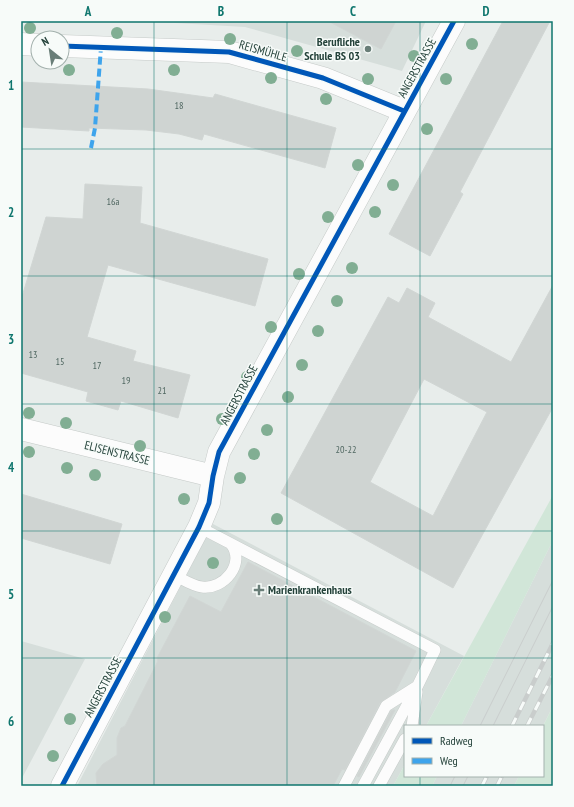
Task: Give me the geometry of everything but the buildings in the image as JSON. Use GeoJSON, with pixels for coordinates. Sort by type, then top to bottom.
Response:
{"type":"FeatureCollection","features":[{"type":"Feature","properties":{"kind":"street","name":"ANGERSTRASSE"},"geometry":{"type":"LineString","coordinates":[[62,786],[199,527],[209,503],[213,476],[219,452],[454,21]]}},
{"type":"Feature","properties":{"kind":"street","name":"REISMÜHLE"},"geometry":{"type":"LineString","coordinates":[[70,46],[229,52],[323,78],[404,112]]}},
{"type":"Feature","properties":{"kind":"street","name":"ELISENSTRASSE"},"geometry":{"type":"LineString","coordinates":[[21,430],[213,476]]}},
{"type":"Feature","properties":{"kind":"lane"},"geometry":{"type":"LineString","coordinates":[[199,527],[435,650],[418,685],[363,786]]}},
{"type":"Feature","properties":{"kind":"lane"},"geometry":{"type":"LineString","coordinates":[[174,575],[203,587],[210,587],[220,584],[229,575],[235,563],[236,552],[231,544]]}},
{"type":"Feature","properties":{"kind":"lane"},"geometry":{"type":"LineString","coordinates":[[412,725],[418,685]]}},
{"type":"Feature","properties":{"kind":"lane"},"geometry":{"type":"LineString","coordinates":[[344,786],[386,706],[418,685]]}},
{"type":"Feature","properties":{"kind":"lane"},"geometry":{"type":"LineString","coordinates":[[379,786],[404,741]]}},
{"type":"Feature","properties":{"kind":"shaded area","name":"Berufliche Schule BS 03"},"geometry":{"type":"Polygon","coordinates":[[[141,21],[426,21],[402,71],[245,27],[141,21]]]}},
{"type":"Feature","properties":{"kind":"shaded area","name":"Marienkrankenhaus"},"geometry":{"type":"Polygon","coordinates":[[[213,524],[464,656],[427,725],[404,725],[404,766],[393,786],[77,786],[213,524]]]}},
{"type":"Feature","properties":{"kind":"shaded area"},"geometry":{"type":"Polygon","coordinates":[[[553,540],[553,706],[544,725],[461,725],[553,540]]]}},
{"type":"Feature","properties":{"kind":"shaded area"},"geometry":{"type":"Polygon","coordinates":[[[21,641],[85,659],[21,780],[21,641]]]}},
{"type":"Feature","properties":{"kind":"shaded area"},"geometry":{"type":"Polygon","coordinates":[[[436,777],[518,777],[514,786],[432,786],[436,777]]]}},
{"type":"Feature","properties":{"kind":"green space"},"geometry":{"type":"Polygon","coordinates":[[[553,495],[553,540],[461,725],[427,725],[553,495]]]}},
{"type":"Feature","properties":{"kind":"green space"},"geometry":{"type":"Polygon","coordinates":[[[553,706],[553,780],[550,786],[514,786],[518,777],[544,777],[544,725],[553,706]]]}},
{"type":"Feature","properties":{"kind":"green space"},"geometry":{"type":"Polygon","coordinates":[[[404,766],[404,777],[436,777],[432,786],[393,786],[404,766]]]}},
{"type":"Feature","properties":{"kind":"tram line"},"geometry":{"type":"LineString","coordinates":[[480,725],[553,580]]}},
{"type":"Feature","properties":{"kind":"tram line"},"geometry":{"type":"LineString","coordinates":[[494,725],[553,606]]}},
{"type":"Feature","properties":{"kind":"tram line"},"geometry":{"type":"LineString","coordinates":[[450,786],[454,777]]}},
{"type":"Feature","properties":{"kind":"tram line"},"geometry":{"type":"LineString","coordinates":[[463,786],[468,777]]}},
{"type":"Feature","properties":{"kind":"railway"},"geometry":{"type":"LineString","coordinates":[[512,725],[553,643]]}},
{"type":"Feature","properties":{"kind":"railway"},"geometry":{"type":"LineString","coordinates":[[528,725],[553,675]]}},
{"type":"Feature","properties":{"kind":"railway"},"geometry":{"type":"LineString","coordinates":[[482,786],[486,777]]}},
{"type":"Feature","properties":{"kind":"railway"},"geometry":{"type":"LineString","coordinates":[[497,786],[502,777]]}},
{"type":"Feature","properties":{"kind":"marked path"},"geometry":{"type":"LineString","coordinates":[[91,148],[95,128],[101,47]]}},
{"type":"Feature","properties":{"kind":"cycle path"},"geometry":{"type":"LineString","coordinates":[[62,786],[199,527],[209,503],[213,476],[219,452],[454,21]]}},
{"type":"Feature","properties":{"kind":"cycle path"},"geometry":{"type":"LineString","coordinates":[[70,46],[229,52],[323,78],[404,111]]}},
{"type":"Feature","properties":{"kind":"place","name":"Berufliche Schule BS 03"},"geometry":{"type":"Point","coordinates":[368,49]}},
{"type":"Feature","properties":{"kind":"place","name":"Marienkrankenhaus"},"geometry":{"type":"Point","coordinates":[259,590]}}]}
